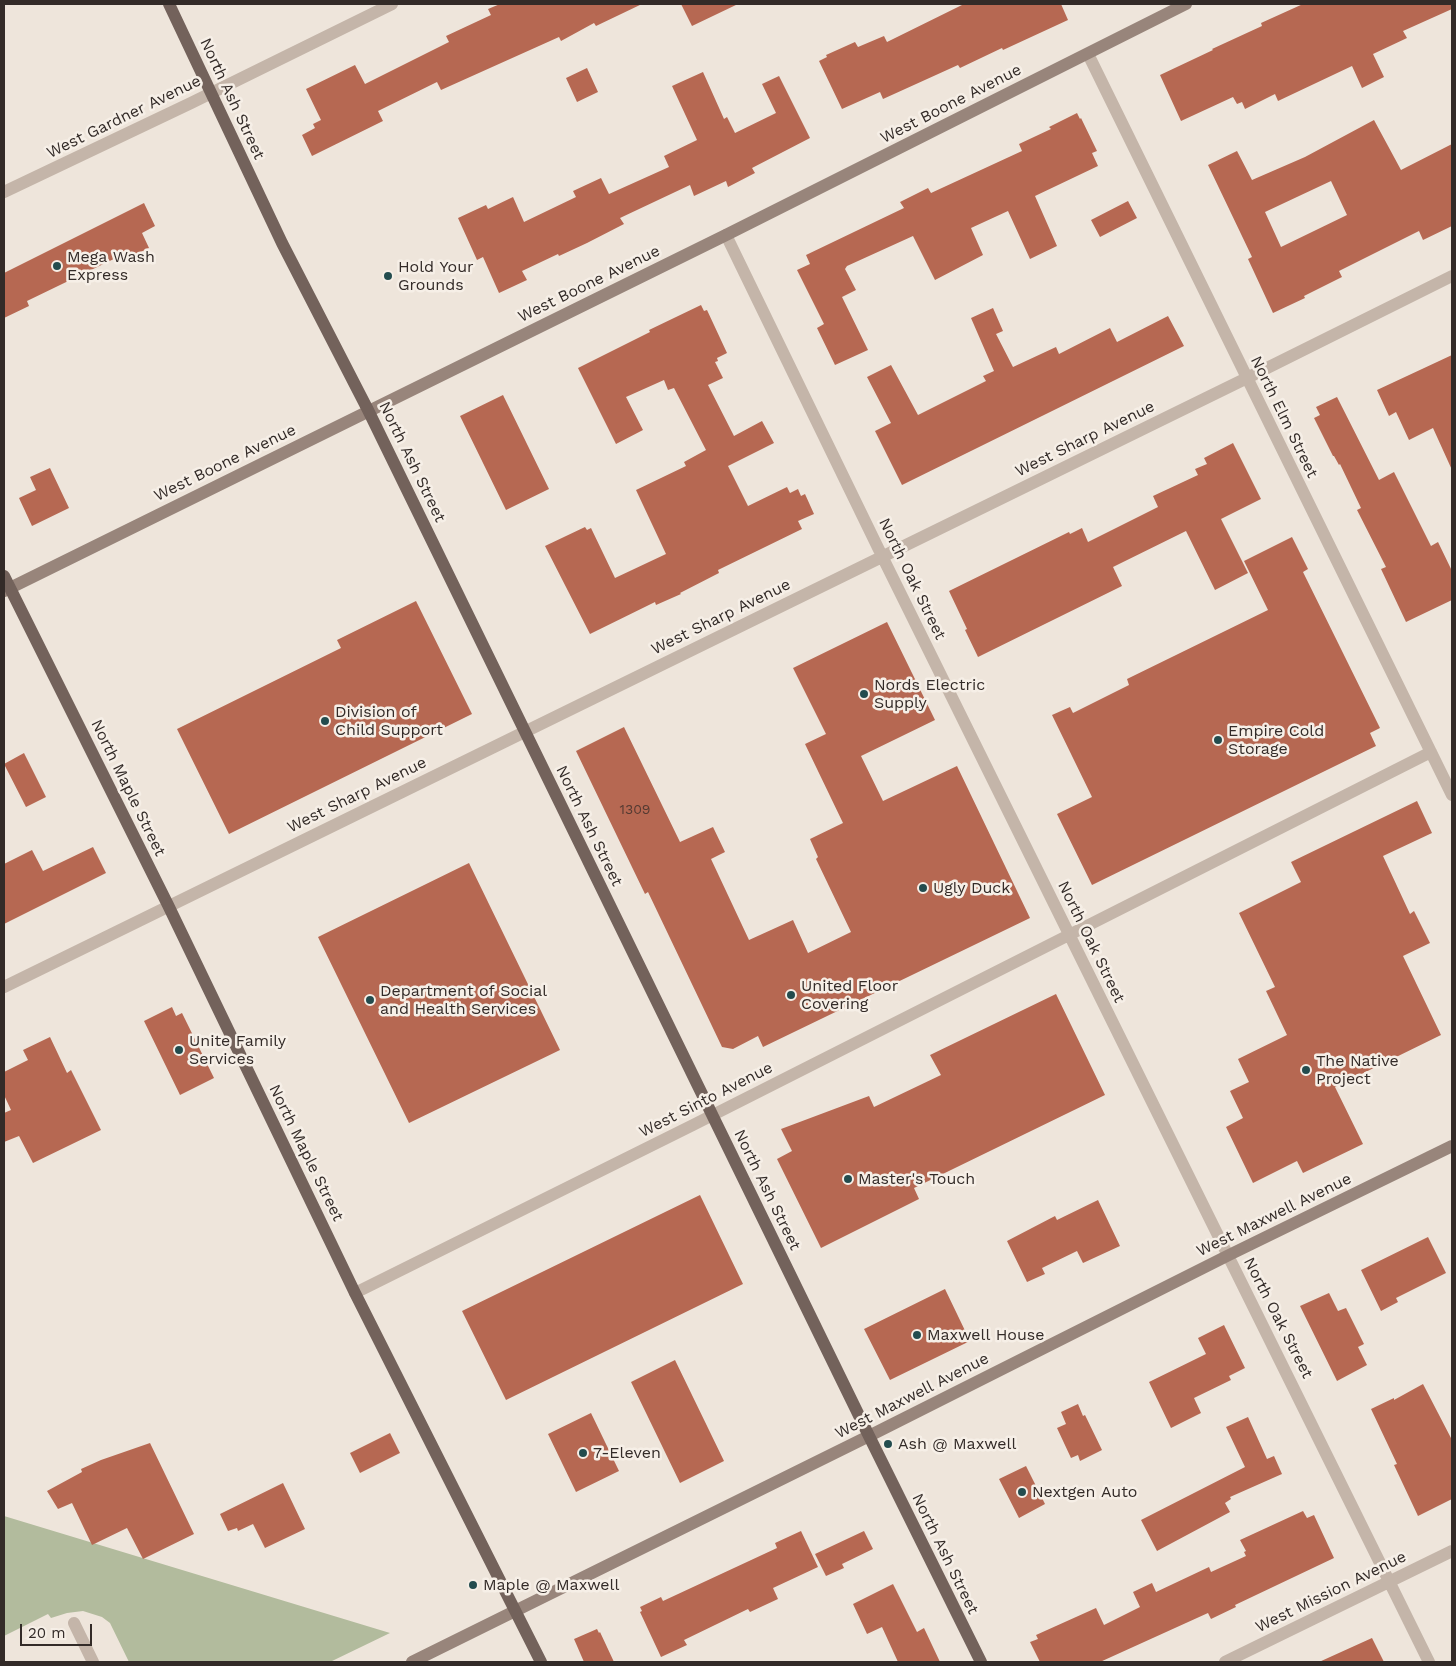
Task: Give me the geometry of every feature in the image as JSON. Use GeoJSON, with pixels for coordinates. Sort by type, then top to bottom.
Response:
{"type":"FeatureCollection","features":[{"type":"Feature","properties":{"kind":"main road","name":"North Ash Street"},"geometry":{"type":"LineString","coordinates":[[169,4],[282,243],[368,410],[981,1662]]}},
{"type":"Feature","properties":{"kind":"main road","name":"West Boone Avenue"},"geometry":{"type":"LineString","coordinates":[[7,590],[368,410],[726,235],[1186,4]]}},
{"type":"Feature","properties":{"kind":"main road","name":"North Maple Street"},"geometry":{"type":"LineString","coordinates":[[4,576],[7,590],[168,905],[355,1293],[541,1662]]}},
{"type":"Feature","properties":{"kind":"main road","name":"West Maxwell Avenue"},"geometry":{"type":"LineString","coordinates":[[412,1662],[1452,1146]]}},
{"type":"Feature","properties":{"kind":"street","name":"West Gardner Avenue"},"geometry":{"type":"LineString","coordinates":[[4,192],[392,4]]}},
{"type":"Feature","properties":{"kind":"street","name":"North Elm Street"},"geometry":{"type":"LineString","coordinates":[[1088,54],[1452,794]]}},
{"type":"Feature","properties":{"kind":"street","name":"North Oak Street"},"geometry":{"type":"LineString","coordinates":[[726,235],[882,556],[1429,1662]]}},
{"type":"Feature","properties":{"kind":"street","name":"West Sharp Avenue"},"geometry":{"type":"LineString","coordinates":[[4,987],[1452,276]]}},
{"type":"Feature","properties":{"kind":"street","name":"West Sinto Avenue"},"geometry":{"type":"LineString","coordinates":[[355,1293],[712,1116],[1431,752]]}},
{"type":"Feature","properties":{"kind":"street","name":"West Mission Avenue"},"geometry":{"type":"LineString","coordinates":[[1225,1662],[1452,1551]]}},
{"type":"Feature","properties":{"kind":"street"},"geometry":{"type":"LineString","coordinates":[[74,1623],[93,1662]]}},
{"type":"Feature","properties":{"kind":"green space"},"geometry":{"type":"Polygon","coordinates":[[[4,1516],[390,1633],[330,1662],[129,1662],[110,1623],[102,1617],[83,1611],[51,1618],[48,1614],[4,1636],[4,1516]]]}},
{"type":"Feature","properties":{"kind":"building"},"geometry":{"type":"Polygon","coordinates":[[[500,4],[642,4],[596,26],[594,23],[561,41],[559,37],[441,90],[437,82],[378,111],[383,121],[312,156],[302,135],[315,128],[313,124],[321,120],[306,89],[355,65],[365,84],[449,42],[446,36],[491,15],[488,9],[500,4]]]}},
{"type":"Feature","properties":{"kind":"building"},"geometry":{"type":"Polygon","coordinates":[[[681,4],[738,4],[692,26],[681,4]]]}},
{"type":"Feature","properties":{"kind":"building"},"geometry":{"type":"Polygon","coordinates":[[[964,4],[1061,4],[1068,20],[1003,50],[1002,48],[960,68],[958,65],[883,99],[880,92],[842,109],[819,61],[827,57],[826,55],[855,42],[858,47],[884,36],[887,42],[964,4]]]}},
{"type":"Feature","properties":{"kind":"building"},"geometry":{"type":"Polygon","coordinates":[[[1303,4],[1452,4],[1452,9],[1403,31],[1407,38],[1373,54],[1384,77],[1362,88],[1352,66],[1278,101],[1275,94],[1245,109],[1242,102],[1237,104],[1233,97],[1181,121],[1160,75],[1262,26],[1261,23],[1303,4]]]}},
{"type":"Feature","properties":{"kind":"building"},"geometry":{"type":"Polygon","coordinates":[[[587,68],[598,92],[577,102],[566,78],[587,68]]]}},
{"type":"Feature","properties":{"kind":"building"},"geometry":{"type":"Polygon","coordinates":[[[703,72],[724,119],[727,117],[735,133],[776,113],[762,84],[779,76],[810,138],[752,168],[755,173],[728,187],[726,181],[694,196],[690,185],[620,218],[624,224],[559,256],[558,254],[522,271],[527,280],[499,293],[483,257],[477,260],[458,218],[486,205],[488,209],[513,197],[524,222],[576,197],[573,191],[601,178],[609,194],[669,167],[664,156],[697,140],[672,86],[703,72]]]}},
{"type":"Feature","properties":{"kind":"building"},"geometry":{"type":"Polygon","coordinates":[[[1077,113],[1097,151],[1092,153],[1098,166],[1035,196],[1057,246],[1030,259],[1008,211],[971,228],[983,255],[935,280],[913,236],[847,266],[845,269],[856,290],[842,297],[868,350],[835,365],[817,328],[824,324],[797,270],[810,264],[806,255],[904,208],[900,202],[928,188],[931,193],[1022,151],[1019,144],[1051,129],[1049,127],[1077,113]]]}},
{"type":"Feature","properties":{"kind":"building"},"geometry":{"type":"Polygon","coordinates":[[[1374,120],[1401,170],[1452,144],[1452,226],[1423,240],[1419,231],[1339,271],[1342,277],[1304,296],[1305,298],[1273,313],[1248,259],[1252,257],[1208,165],[1237,151],[1252,180],[1305,157],[1374,120]],[[1331,181],[1265,212],[1281,247],[1347,215],[1331,181]]]}},
{"type":"Feature","properties":{"kind":"building"},"geometry":{"type":"Polygon","coordinates":[[[1128,201],[1137,218],[1100,237],[1091,220],[1128,201]]]}},
{"type":"Feature","properties":{"kind":"building","name":"Mega Wash Express"},"geometry":{"type":"Polygon","coordinates":[[[144,203],[155,226],[142,233],[149,248],[124,260],[122,255],[27,301],[29,306],[4,318],[4,273],[144,203]]]}},
{"type":"Feature","properties":{"kind":"building"},"geometry":{"type":"Polygon","coordinates":[[[701,305],[704,311],[707,310],[727,353],[717,358],[718,361],[715,362],[723,378],[708,385],[734,436],[762,421],[774,443],[728,466],[748,506],[787,487],[790,493],[798,489],[801,496],[805,494],[814,514],[798,521],[802,529],[718,570],[719,573],[681,594],[656,605],[655,602],[590,634],[545,546],[585,527],[587,530],[591,528],[615,578],[666,554],[636,490],[686,466],[684,462],[706,450],[674,388],[668,390],[664,380],[626,397],[643,430],[616,444],[578,368],[701,305]]]}},
{"type":"Feature","properties":{"kind":"building"},"geometry":{"type":"Polygon","coordinates":[[[993,308],[1003,331],[996,334],[1013,367],[1056,347],[1059,354],[1110,328],[1117,342],[1168,316],[1184,346],[902,485],[875,431],[891,423],[867,377],[891,365],[918,415],[986,381],[983,376],[994,371],[971,318],[993,308]]]}},
{"type":"Feature","properties":{"kind":"building"},"geometry":{"type":"Polygon","coordinates":[[[1452,355],[1452,470],[1433,428],[1409,440],[1396,412],[1389,416],[1377,390],[1452,355]]]}},
{"type":"Feature","properties":{"kind":"building"},"geometry":{"type":"Polygon","coordinates":[[[503,395],[549,489],[506,510],[460,416],[503,395]]]}},
{"type":"Feature","properties":{"kind":"building"},"geometry":{"type":"Polygon","coordinates":[[[1337,397],[1379,480],[1394,472],[1431,546],[1438,542],[1452,571],[1452,600],[1406,622],[1381,569],[1386,567],[1357,510],[1361,508],[1340,464],[1333,456],[1314,418],[1320,415],[1316,407],[1337,397]]]}},
{"type":"Feature","properties":{"kind":"building"},"geometry":{"type":"Polygon","coordinates":[[[1233,443],[1261,499],[1221,519],[1248,573],[1215,590],[1186,531],[1113,567],[1122,586],[978,657],[949,591],[1069,532],[1070,534],[1082,528],[1088,542],[1158,507],[1153,496],[1198,475],[1195,469],[1207,464],[1204,458],[1233,443]]]}},
{"type":"Feature","properties":{"kind":"building"},"geometry":{"type":"Polygon","coordinates":[[[50,468],[69,508],[32,526],[19,498],[36,490],[30,477],[50,468]]]}},
{"type":"Feature","properties":{"kind":"building","name":"Empire Cold Storage"},"geometry":{"type":"Polygon","coordinates":[[[1292,537],[1308,569],[1303,572],[1380,728],[1370,733],[1376,746],[1092,885],[1057,814],[1092,797],[1052,715],[1070,707],[1073,713],[1129,685],[1127,679],[1268,610],[1244,561],[1292,537]]]}},
{"type":"Feature","properties":{"kind":"building","name":"Division of Child Support"},"geometry":{"type":"Polygon","coordinates":[[[416,601],[472,714],[229,834],[177,729],[341,648],[337,640],[416,601]]]}},
{"type":"Feature","properties":{"kind":"building"},"geometry":{"type":"Polygon","coordinates":[[[887,622],[935,720],[861,756],[883,801],[957,766],[1030,918],[763,1047],[758,1036],[733,1049],[722,1047],[648,892],[645,894],[576,751],[624,727],[680,842],[713,827],[725,852],[711,859],[749,940],[793,920],[808,953],[851,932],[816,859],[818,857],[810,839],[843,823],[805,744],[826,734],[793,668],[887,622]]]}},
{"type":"Feature","properties":{"kind":"building"},"geometry":{"type":"Polygon","coordinates":[[[24,753],[46,797],[26,807],[4,764],[24,753]]]}},
{"type":"Feature","properties":{"kind":"building"},"geometry":{"type":"Polygon","coordinates":[[[1417,801],[1432,833],[1383,856],[1410,914],[1414,911],[1430,943],[1403,956],[1441,1035],[1335,1087],[1363,1144],[1303,1173],[1297,1161],[1253,1183],[1226,1127],[1243,1118],[1230,1091],[1249,1082],[1238,1059],[1287,1035],[1266,991],[1275,987],[1239,913],[1301,882],[1291,862],[1417,801]]]}},
{"type":"Feature","properties":{"kind":"building"},"geometry":{"type":"Polygon","coordinates":[[[93,847],[106,873],[4,924],[4,864],[32,850],[43,871],[93,847]]]}},
{"type":"Feature","properties":{"kind":"building"},"geometry":{"type":"Polygon","coordinates":[[[469,863],[560,1050],[409,1123],[318,937],[469,863]]]}},
{"type":"Feature","properties":{"kind":"building"},"geometry":{"type":"Polygon","coordinates":[[[1056,994],[1105,1095],[914,1188],[919,1199],[821,1248],[777,1159],[792,1151],[781,1129],[869,1096],[874,1107],[941,1075],[930,1055],[1056,994]]]}},
{"type":"Feature","properties":{"kind":"building","name":"Unite Family Services"},"geometry":{"type":"Polygon","coordinates":[[[172,1007],[176,1016],[182,1013],[214,1078],[180,1095],[144,1021],[172,1007]]]}},
{"type":"Feature","properties":{"kind":"building"},"geometry":{"type":"Polygon","coordinates":[[[50,1037],[67,1073],[71,1070],[101,1130],[33,1163],[19,1136],[4,1142],[4,1113],[11,1110],[4,1095],[4,1072],[28,1060],[23,1050],[50,1037]]]}},
{"type":"Feature","properties":{"kind":"building"},"geometry":{"type":"Polygon","coordinates":[[[700,1195],[743,1284],[506,1400],[462,1311],[700,1195]]]}},
{"type":"Feature","properties":{"kind":"building"},"geometry":{"type":"Polygon","coordinates":[[[1098,1200],[1120,1246],[1083,1263],[1077,1251],[1042,1268],[1045,1274],[1027,1282],[1007,1241],[1055,1216],[1057,1220],[1098,1200]]]}},
{"type":"Feature","properties":{"kind":"building"},"geometry":{"type":"Polygon","coordinates":[[[1428,1237],[1446,1273],[1396,1298],[1398,1302],[1381,1311],[1361,1270],[1428,1237]]]}},
{"type":"Feature","properties":{"kind":"building","name":"Maxwell House"},"geometry":{"type":"Polygon","coordinates":[[[945,1289],[970,1341],[890,1380],[864,1329],[945,1289]]]}},
{"type":"Feature","properties":{"kind":"building"},"geometry":{"type":"Polygon","coordinates":[[[1329,1293],[1338,1311],[1346,1308],[1364,1344],[1358,1347],[1367,1365],[1337,1381],[1300,1306],[1329,1293]]]}},
{"type":"Feature","properties":{"kind":"building"},"geometry":{"type":"Polygon","coordinates":[[[1224,1325],[1245,1368],[1229,1376],[1231,1380],[1194,1398],[1201,1413],[1171,1428],[1149,1382],[1206,1354],[1198,1338],[1224,1325]]]}},
{"type":"Feature","properties":{"kind":"building"},"geometry":{"type":"Polygon","coordinates":[[[675,1360],[724,1461],[680,1483],[631,1382],[675,1360]]]}},
{"type":"Feature","properties":{"kind":"building"},"geometry":{"type":"Polygon","coordinates":[[[1423,1384],[1452,1440],[1452,1499],[1418,1516],[1394,1465],[1397,1464],[1371,1409],[1394,1398],[1394,1400],[1423,1384]]]}},
{"type":"Feature","properties":{"kind":"building"},"geometry":{"type":"Polygon","coordinates":[[[1078,1404],[1102,1450],[1080,1461],[1078,1455],[1071,1458],[1057,1428],[1066,1424],[1061,1412],[1078,1404]]]}},
{"type":"Feature","properties":{"kind":"building","name":"7-Eleven"},"geometry":{"type":"Polygon","coordinates":[[[591,1413],[619,1471],[576,1492],[548,1434],[591,1413]]]}},
{"type":"Feature","properties":{"kind":"building"},"geometry":{"type":"Polygon","coordinates":[[[1248,1417],[1267,1459],[1274,1456],[1282,1474],[1230,1497],[1231,1499],[1225,1503],[1230,1512],[1157,1551],[1141,1520],[1245,1467],[1226,1427],[1248,1417]]]}},
{"type":"Feature","properties":{"kind":"building"},"geometry":{"type":"Polygon","coordinates":[[[390,1433],[400,1453],[360,1473],[350,1453],[390,1433]]]}},
{"type":"Feature","properties":{"kind":"building"},"geometry":{"type":"Polygon","coordinates":[[[150,1443],[194,1534],[143,1559],[127,1528],[92,1545],[72,1503],[58,1509],[47,1491],[82,1472],[81,1469],[150,1443]]]}},
{"type":"Feature","properties":{"kind":"building","name":"Nextgen Auto"},"geometry":{"type":"Polygon","coordinates":[[[1026,1466],[1045,1504],[1019,1518],[999,1479],[1026,1466]]]}},
{"type":"Feature","properties":{"kind":"building"},"geometry":{"type":"Polygon","coordinates":[[[283,1483],[305,1529],[265,1548],[253,1524],[238,1531],[237,1528],[228,1531],[220,1514],[283,1483]]]}},
{"type":"Feature","properties":{"kind":"building"},"geometry":{"type":"Polygon","coordinates":[[[1303,1511],[1307,1518],[1314,1515],[1334,1558],[1235,1605],[1236,1607],[1211,1619],[1208,1613],[1100,1662],[1040,1662],[1030,1642],[1038,1639],[1036,1635],[1096,1608],[1104,1625],[1140,1607],[1133,1592],[1152,1583],[1156,1592],[1209,1567],[1211,1572],[1246,1556],[1244,1552],[1246,1551],[1240,1540],[1303,1511]]]}},
{"type":"Feature","properties":{"kind":"building"},"geometry":{"type":"Polygon","coordinates":[[[801,1531],[818,1567],[773,1588],[778,1599],[750,1612],[748,1609],[684,1640],[687,1645],[661,1657],[640,1612],[642,1611],[640,1607],[661,1597],[663,1601],[777,1548],[775,1543],[801,1531]]]}},
{"type":"Feature","properties":{"kind":"building"},"geometry":{"type":"Polygon","coordinates":[[[864,1531],[873,1549],[842,1564],[844,1568],[826,1576],[815,1554],[864,1531]]]}},
{"type":"Feature","properties":{"kind":"building"},"geometry":{"type":"Polygon","coordinates":[[[893,1584],[917,1632],[924,1628],[940,1662],[898,1662],[882,1627],[867,1634],[853,1604],[893,1584]]]}},
{"type":"Feature","properties":{"kind":"building"},"geometry":{"type":"Polygon","coordinates":[[[597,1629],[614,1662],[584,1662],[574,1639],[597,1629]]]}},
{"type":"Feature","properties":{"kind":"building"},"geometry":{"type":"Polygon","coordinates":[[[1372,1638],[1384,1662],[1319,1662],[1372,1638]]]}},
{"type":"Feature","properties":{"kind":"place","name":"Mega Wash Express"},"geometry":{"type":"Point","coordinates":[57,266]}},
{"type":"Feature","properties":{"kind":"place","name":"Hold Your Grounds"},"geometry":{"type":"Point","coordinates":[388,276]}},
{"type":"Feature","properties":{"kind":"place","name":"Nords Electric Supply"},"geometry":{"type":"Point","coordinates":[864,694]}},
{"type":"Feature","properties":{"kind":"place","name":"Division of Child Support"},"geometry":{"type":"Point","coordinates":[325,721]}},
{"type":"Feature","properties":{"kind":"place","name":"Empire Cold Storage"},"geometry":{"type":"Point","coordinates":[1218,740]}},
{"type":"Feature","properties":{"kind":"place","name":"Ugly Duck"},"geometry":{"type":"Point","coordinates":[923,888]}},
{"type":"Feature","properties":{"kind":"place","name":"United Floor Covering"},"geometry":{"type":"Point","coordinates":[791,995]}},
{"type":"Feature","properties":{"kind":"place","name":"Department of Social and Health Services"},"geometry":{"type":"Point","coordinates":[370,1000]}},
{"type":"Feature","properties":{"kind":"place","name":"Unite Family Services"},"geometry":{"type":"Point","coordinates":[179,1050]}},
{"type":"Feature","properties":{"kind":"place","name":"The Native Project"},"geometry":{"type":"Point","coordinates":[1306,1070]}},
{"type":"Feature","properties":{"kind":"place","name":"Master's Touch"},"geometry":{"type":"Point","coordinates":[848,1179]}},
{"type":"Feature","properties":{"kind":"place","name":"Maxwell House"},"geometry":{"type":"Point","coordinates":[917,1335]}},
{"type":"Feature","properties":{"kind":"place","name":"Ash @ Maxwell"},"geometry":{"type":"Point","coordinates":[888,1444]}},
{"type":"Feature","properties":{"kind":"place","name":"7-Eleven"},"geometry":{"type":"Point","coordinates":[583,1453]}},
{"type":"Feature","properties":{"kind":"place","name":"Nextgen Auto"},"geometry":{"type":"Point","coordinates":[1022,1492]}},
{"type":"Feature","properties":{"kind":"place","name":"Maple @ Maxwell"},"geometry":{"type":"Point","coordinates":[473,1585]}}]}
